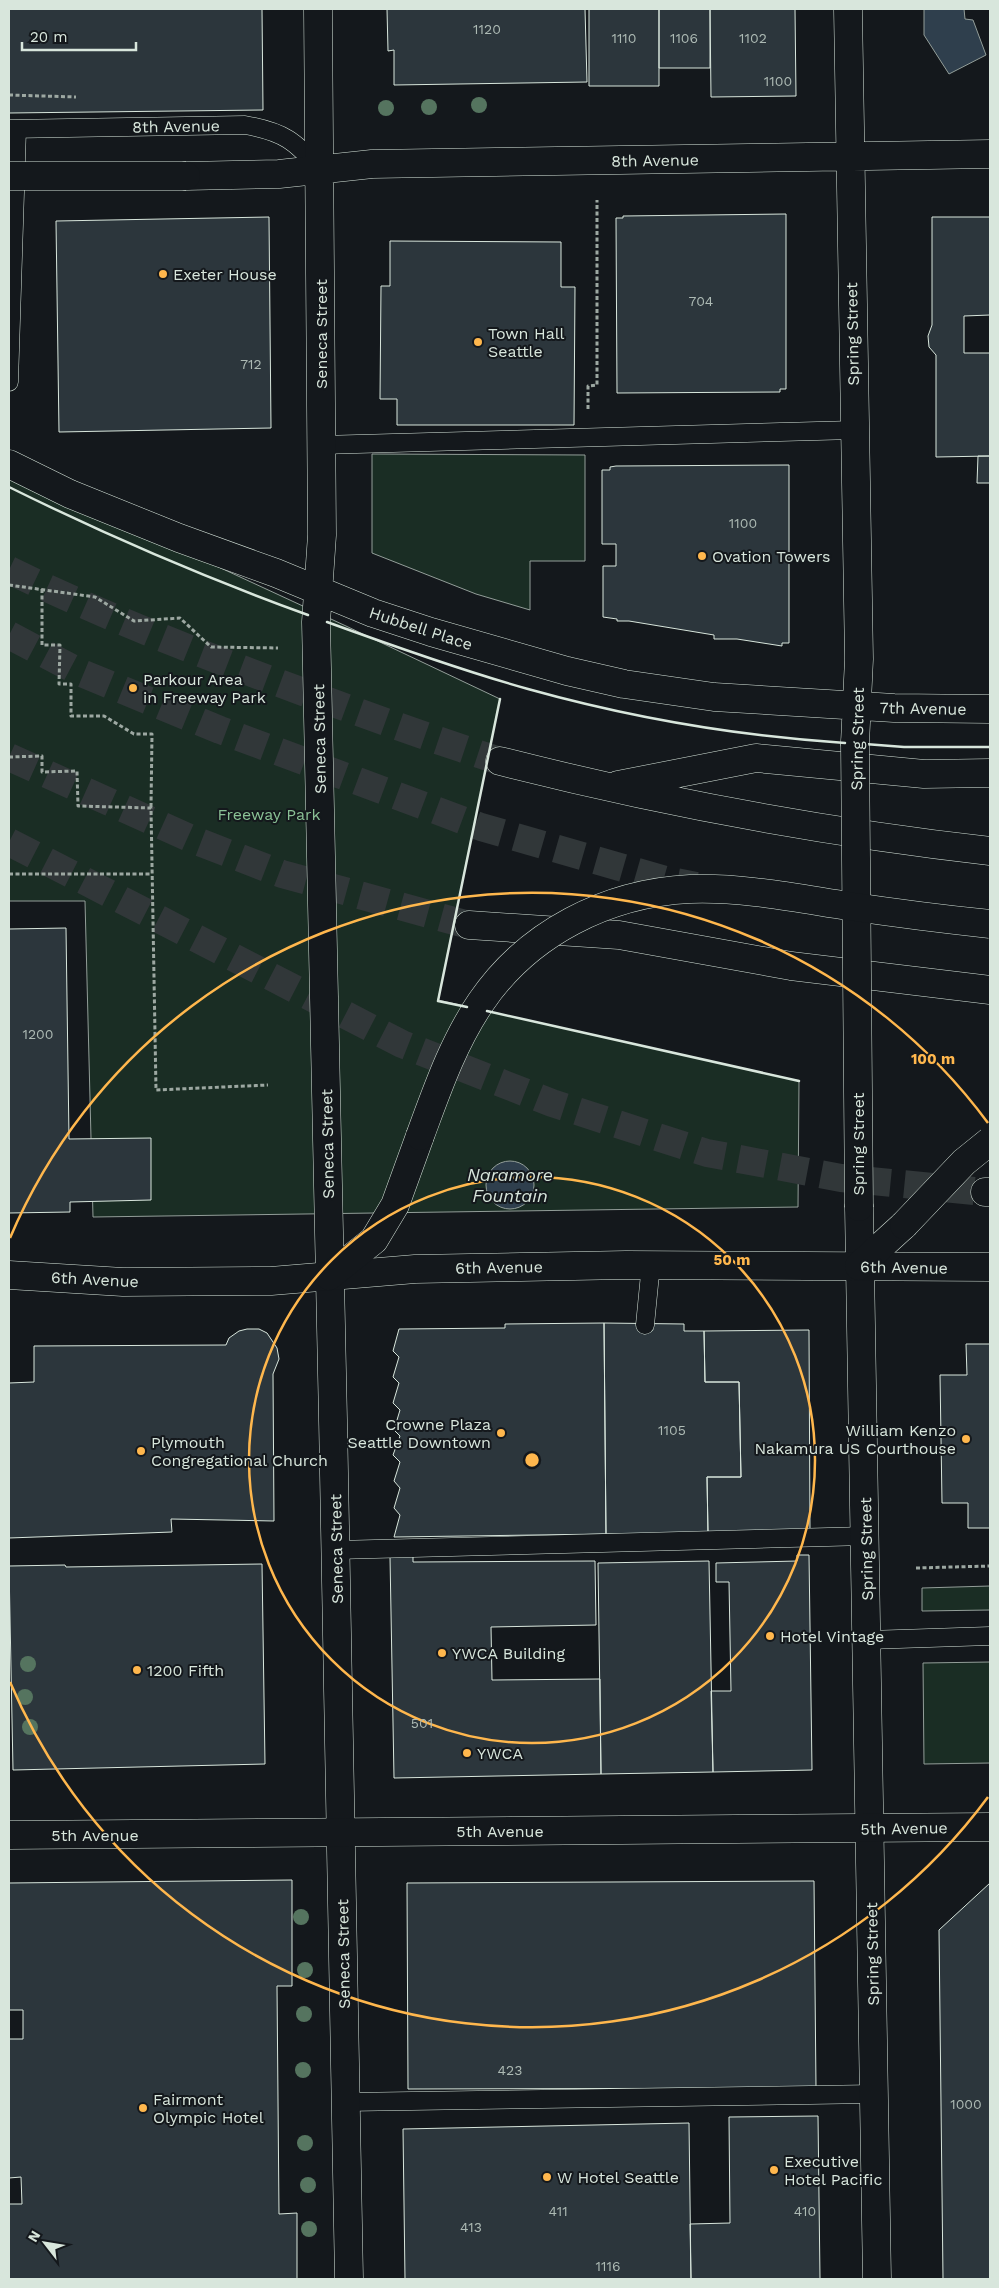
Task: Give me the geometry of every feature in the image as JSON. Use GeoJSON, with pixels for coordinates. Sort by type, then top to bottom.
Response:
{"type":"FeatureCollection","features":[{"type":"Feature","properties":{"kind":"main road","name":"Seneca Street"},"geometry":{"type":"LineString","coordinates":[[318,9],[321,170],[322,535],[316,622],[336,1550],[349,2279]]}},
{"type":"Feature","properties":{"kind":"main road","name":"Spring Street"},"geometry":{"type":"LineString","coordinates":[[848,9],[859,659],[855,744],[859,1266],[868,1640],[877,2279]]}},
{"type":"Feature","properties":{"kind":"main road","name":"8th Avenue"},"geometry":{"type":"LineString","coordinates":[[9,176],[279,174],[372,164],[990,154]]}},
{"type":"Feature","properties":{"kind":"main road","name":"Hubbell Place"},"geometry":{"type":"LineString","coordinates":[[9,464],[79,498],[373,613],[537,663],[624,684],[714,697],[856,706]]}},
{"type":"Feature","properties":{"kind":"main road","name":"7th Avenue"},"geometry":{"type":"LineString","coordinates":[[856,706],[990,709]]}},
{"type":"Feature","properties":{"kind":"main road"},"geometry":{"type":"LineString","coordinates":[[604,788],[756,758],[924,774],[990,773]]}},
{"type":"Feature","properties":{"kind":"main road"},"geometry":{"type":"LineString","coordinates":[[500,761],[604,788],[762,819],[902,841],[990,851]]}},
{"type":"Feature","properties":{"kind":"main road"},"geometry":{"type":"LineString","coordinates":[[329,1276],[374,1240],[395,1205],[452,1055],[482,1001],[510,968],[533,947],[567,923],[593,911],[645,895],[690,890],[714,890],[776,895],[921,917],[990,924]]}},
{"type":"Feature","properties":{"kind":"main road"},"geometry":{"type":"LineString","coordinates":[[469,925],[619,935],[791,966],[990,990]]}},
{"type":"Feature","properties":{"kind":"main road"},"geometry":{"type":"LineString","coordinates":[[859,1266],[904,1225],[964,1162],[990,1141]]}},
{"type":"Feature","properties":{"kind":"main road","name":"6th Avenue"},"geometry":{"type":"LineString","coordinates":[[9,1275],[123,1282],[271,1281],[414,1269],[651,1264],[990,1267]]}},
{"type":"Feature","properties":{"kind":"main road","name":"5th Avenue"},"geometry":{"type":"LineString","coordinates":[[9,1835],[990,1827]]}},
{"type":"Feature","properties":{"kind":"lane","name":"8th Avenue"},"geometry":{"type":"LineString","coordinates":[[13,129],[245,125],[278,133],[293,141],[321,170]]}},
{"type":"Feature","properties":{"kind":"lane"},"geometry":{"type":"LineString","coordinates":[[9,382],[13,129]]}},
{"type":"Feature","properties":{"kind":"lane"},"geometry":{"type":"LineString","coordinates":[[321,445],[854,430]]}},
{"type":"Feature","properties":{"kind":"lane"},"geometry":{"type":"LineString","coordinates":[[645,1324],[651,1264]]}},
{"type":"Feature","properties":{"kind":"lane"},"geometry":{"type":"LineString","coordinates":[[336,1550],[866,1536]]}},
{"type":"Feature","properties":{"kind":"lane"},"geometry":{"type":"LineString","coordinates":[[868,1640],[990,1636]]}},
{"type":"Feature","properties":{"kind":"lane"},"geometry":{"type":"LineString","coordinates":[[346,2102],[874,2094]]}},
{"type":"Feature","properties":{"kind":"path"},"geometry":{"type":"LineString","coordinates":[[588,414],[588,386],[597,385],[597,200]]}},
{"type":"Feature","properties":{"kind":"path"},"geometry":{"type":"LineString","coordinates":[[9,585],[95,597],[134,621],[180,618],[211,647],[278,648]]}},
{"type":"Feature","properties":{"kind":"path"},"geometry":{"type":"LineString","coordinates":[[42,589],[42,645],[60,645],[59,684],[71,684],[71,716],[104,716],[134,734],[152,734],[151,874],[156,1090],[268,1085]]}},
{"type":"Feature","properties":{"kind":"path"},"geometry":{"type":"LineString","coordinates":[[9,757],[42,756],[42,772],[78,771],[78,806],[151,808]]}},
{"type":"Feature","properties":{"kind":"path"},"geometry":{"type":"LineString","coordinates":[[9,874],[151,874]]}},
{"type":"Feature","properties":{"kind":"path"},"geometry":{"type":"LineString","coordinates":[[916,1568],[990,1566]]}},
{"type":"Feature","properties":{"kind":"green space"},"geometry":{"type":"Polygon","coordinates":[[[372,454],[585,455],[585,561],[530,561],[530,610],[476,594],[372,553],[372,454]]]}},
{"type":"Feature","properties":{"kind":"green space","name":"Freeway Park"},"geometry":{"type":"Polygon","coordinates":[[[9,470],[500,699],[438,1000],[799,1081],[798,1207],[93,1217],[85,901],[9,901],[9,470]]]}},
{"type":"Feature","properties":{"kind":"green space"},"geometry":{"type":"Polygon","coordinates":[[[990,1586],[990,1610],[922,1611],[922,1588],[990,1586]]]}},
{"type":"Feature","properties":{"kind":"green space"},"geometry":{"type":"Polygon","coordinates":[[[990,1662],[990,1763],[924,1764],[923,1663],[990,1662]]]}},
{"type":"Feature","properties":{"kind":"water"},"geometry":{"type":"Polygon","coordinates":[[[924,9],[964,9],[965,19],[973,20],[986,55],[949,74],[924,35],[924,9]]]}},
{"type":"Feature","properties":{"kind":"water","name":"Naramore Fountain"},"geometry":{"type":"Polygon","coordinates":[[[510,1161],[519,1163],[527,1168],[532,1176],[534,1185],[532,1194],[527,1202],[519,1207],[510,1209],[501,1207],[493,1202],[488,1194],[486,1185],[488,1176],[493,1168],[501,1163],[510,1161]]]}},
{"type":"Feature","properties":{"kind":"building"},"geometry":{"type":"Polygon","coordinates":[[[9,9],[262,9],[263,110],[9,113],[9,9]]]}},
{"type":"Feature","properties":{"kind":"building"},"geometry":{"type":"Polygon","coordinates":[[[387,9],[585,9],[587,82],[394,85],[394,50],[388,51],[387,9]]]}},
{"type":"Feature","properties":{"kind":"building"},"geometry":{"type":"Polygon","coordinates":[[[589,9],[659,9],[659,86],[589,86],[589,9]]]}},
{"type":"Feature","properties":{"kind":"building"},"geometry":{"type":"Polygon","coordinates":[[[659,9],[710,9],[710,68],[659,68],[659,9]]]}},
{"type":"Feature","properties":{"kind":"building"},"geometry":{"type":"Polygon","coordinates":[[[710,9],[795,9],[796,96],[711,97],[710,9]]]}},
{"type":"Feature","properties":{"kind":"building"},"geometry":{"type":"Polygon","coordinates":[[[786,214],[786,389],[780,389],[780,392],[617,393],[616,218],[623,218],[623,216],[786,214]]]}},
{"type":"Feature","properties":{"kind":"building","name":"Exeter House"},"geometry":{"type":"Polygon","coordinates":[[[269,217],[271,428],[59,432],[56,221],[269,217]]]}},
{"type":"Feature","properties":{"kind":"building"},"geometry":{"type":"Polygon","coordinates":[[[932,217],[990,217],[990,315],[964,316],[964,353],[990,353],[990,456],[936,457],[936,355],[929,347],[928,336],[932,325],[932,217]]]}},
{"type":"Feature","properties":{"kind":"building","name":"Town Hall Seattle"},"geometry":{"type":"Polygon","coordinates":[[[390,241],[561,242],[561,287],[575,287],[574,425],[397,425],[397,399],[380,399],[381,286],[390,286],[390,241]]]}},
{"type":"Feature","properties":{"kind":"building"},"geometry":{"type":"Polygon","coordinates":[[[978,456],[990,456],[990,483],[977,483],[978,456]]]}},
{"type":"Feature","properties":{"kind":"building","name":"Ovation Towers"},"geometry":{"type":"Polygon","coordinates":[[[789,465],[789,643],[782,643],[782,646],[737,639],[714,639],[714,635],[629,621],[617,621],[617,619],[603,617],[603,566],[616,566],[616,544],[602,544],[602,470],[610,470],[610,467],[616,466],[789,465]]]}},
{"type":"Feature","properties":{"kind":"building"},"geometry":{"type":"Polygon","coordinates":[[[66,928],[69,1139],[151,1138],[151,1200],[70,1202],[70,1212],[9,1213],[9,929],[66,928]]]}},
{"type":"Feature","properties":{"kind":"building"},"geometry":{"type":"Polygon","coordinates":[[[604,1323],[684,1324],[684,1331],[704,1331],[705,1382],[739,1382],[741,1477],[707,1477],[708,1533],[606,1534],[604,1323]]]}},
{"type":"Feature","properties":{"kind":"building","name":"Crowne Plaza Seattle Downtown"},"geometry":{"type":"Polygon","coordinates":[[[604,1323],[606,1534],[394,1537],[400,1515],[394,1508],[400,1488],[394,1481],[400,1462],[393,1455],[400,1436],[394,1430],[400,1410],[393,1403],[399,1383],[393,1377],[399,1357],[393,1351],[399,1329],[505,1328],[505,1324],[604,1323]]]}},
{"type":"Feature","properties":{"kind":"building","name":"Plymouth Congregational Church"},"geometry":{"type":"Polygon","coordinates":[[[259,1329],[267,1333],[277,1348],[279,1359],[273,1374],[274,1521],[171,1519],[172,1532],[9,1538],[9,1383],[34,1382],[34,1346],[226,1345],[229,1338],[239,1331],[259,1329]]]}},
{"type":"Feature","properties":{"kind":"building"},"geometry":{"type":"Polygon","coordinates":[[[809,1330],[810,1532],[708,1533],[707,1477],[741,1477],[739,1382],[705,1382],[704,1331],[809,1330]]]}},
{"type":"Feature","properties":{"kind":"building","name":"William Kenzo Nakamura US Courthouse"},"geometry":{"type":"Polygon","coordinates":[[[966,1344],[990,1344],[990,1528],[968,1528],[968,1503],[942,1503],[940,1375],[967,1375],[966,1344]]]}},
{"type":"Feature","properties":{"kind":"building","name":"Hotel Vintage"},"geometry":{"type":"Polygon","coordinates":[[[797,1555],[809,1555],[812,1770],[713,1772],[711,1691],[731,1691],[729,1582],[716,1582],[716,1563],[797,1561],[797,1555]]]}},
{"type":"Feature","properties":{"kind":"building","name":"YWCA Building"},"geometry":{"type":"Polygon","coordinates":[[[413,1556],[413,1562],[595,1561],[596,1625],[491,1627],[492,1680],[600,1679],[601,1774],[394,1778],[390,1557],[413,1556]]]}},
{"type":"Feature","properties":{"kind":"building"},"geometry":{"type":"Polygon","coordinates":[[[709,1561],[713,1772],[601,1774],[598,1563],[709,1561]]]}},
{"type":"Feature","properties":{"kind":"building","name":"1200 Fifth"},"geometry":{"type":"Polygon","coordinates":[[[262,1564],[265,1764],[13,1770],[9,1566],[262,1564]]]}},
{"type":"Feature","properties":{"kind":"building","name":"Fairmont Olympic Hotel"},"geometry":{"type":"Polygon","coordinates":[[[292,1880],[292,1986],[277,1986],[279,2214],[297,2213],[297,2279],[9,2279],[9,2204],[22,2204],[21,2177],[9,2178],[9,2039],[23,2039],[23,2010],[9,2010],[9,1883],[292,1880]]]}},
{"type":"Feature","properties":{"kind":"building"},"geometry":{"type":"Polygon","coordinates":[[[814,1881],[816,2088],[408,2089],[407,1883],[814,1881]]]}},
{"type":"Feature","properties":{"kind":"building"},"geometry":{"type":"Polygon","coordinates":[[[990,1883],[990,2279],[943,2279],[939,1930],[990,1883]]]}},
{"type":"Feature","properties":{"kind":"building","name":"Executive Hotel Pacific"},"geometry":{"type":"Polygon","coordinates":[[[818,2116],[820,2279],[691,2279],[690,2224],[730,2223],[729,2117],[818,2116]]]}},
{"type":"Feature","properties":{"kind":"building","name":"W Hotel Seattle"},"geometry":{"type":"Polygon","coordinates":[[[689,2123],[691,2279],[405,2279],[403,2129],[689,2123]]]}},
{"type":"Feature","properties":{"kind":"tunnel"},"geometry":{"type":"LineString","coordinates":[[9,570],[119,620],[231,665],[379,720],[500,761]]}},
{"type":"Feature","properties":{"kind":"tunnel"},"geometry":{"type":"LineString","coordinates":[[9,635],[79,672],[220,730],[481,827],[665,880],[696,886]]}},
{"type":"Feature","properties":{"kind":"tunnel"},"geometry":{"type":"LineString","coordinates":[[9,757],[194,840],[282,874],[469,925]]}},
{"type":"Feature","properties":{"kind":"tunnel"},"geometry":{"type":"LineString","coordinates":[[9,842],[402,1044],[552,1103],[707,1153],[841,1178],[985,1192]]}},
{"type":"Feature","properties":{"kind":"wall"},"geometry":{"type":"LineString","coordinates":[[9,487],[157,555],[308,615]]}},
{"type":"Feature","properties":{"kind":"wall"},"geometry":{"type":"LineString","coordinates":[[327,622],[477,674],[606,709],[685,724],[765,736],[845,743]]}},
{"type":"Feature","properties":{"kind":"wall"},"geometry":{"type":"LineString","coordinates":[[467,1007],[438,1001],[500,699]]}},
{"type":"Feature","properties":{"kind":"wall"},"geometry":{"type":"LineString","coordinates":[[865,744],[904,747],[990,747]]}},
{"type":"Feature","properties":{"kind":"wall"},"geometry":{"type":"LineString","coordinates":[[487,1011],[799,1081]]}},
{"type":"Feature","properties":{"kind":"place","name":"Exeter House"},"geometry":{"type":"Point","coordinates":[163,274]}},
{"type":"Feature","properties":{"kind":"place","name":"Town Hall Seattle"},"geometry":{"type":"Point","coordinates":[478,342]}},
{"type":"Feature","properties":{"kind":"place","name":"Ovation Towers"},"geometry":{"type":"Point","coordinates":[702,556]}},
{"type":"Feature","properties":{"kind":"place","name":"Parkour Area in Freeway Park"},"geometry":{"type":"Point","coordinates":[133,688]}},
{"type":"Feature","properties":{"kind":"place","name":"Crowne Plaza Seattle Downtown"},"geometry":{"type":"Point","coordinates":[501,1433]}},
{"type":"Feature","properties":{"kind":"place","name":"William Kenzo Nakamura US Courthouse"},"geometry":{"type":"Point","coordinates":[966,1439]}},
{"type":"Feature","properties":{"kind":"place","name":"Plymouth Congregational Church"},"geometry":{"type":"Point","coordinates":[141,1451]}},
{"type":"Feature","properties":{"kind":"place","name":"Hotel Vintage"},"geometry":{"type":"Point","coordinates":[770,1636]}},
{"type":"Feature","properties":{"kind":"place","name":"YWCA Building"},"geometry":{"type":"Point","coordinates":[442,1653]}},
{"type":"Feature","properties":{"kind":"place","name":"1200 Fifth"},"geometry":{"type":"Point","coordinates":[137,1670]}},
{"type":"Feature","properties":{"kind":"place","name":"YWCA"},"geometry":{"type":"Point","coordinates":[467,1753]}},
{"type":"Feature","properties":{"kind":"place","name":"Fairmont Olympic Hotel"},"geometry":{"type":"Point","coordinates":[143,2108]}},
{"type":"Feature","properties":{"kind":"place","name":"Executive Hotel Pacific"},"geometry":{"type":"Point","coordinates":[774,2170]}},
{"type":"Feature","properties":{"kind":"place","name":"W Hotel Seattle"},"geometry":{"type":"Point","coordinates":[547,2177]}}]}
